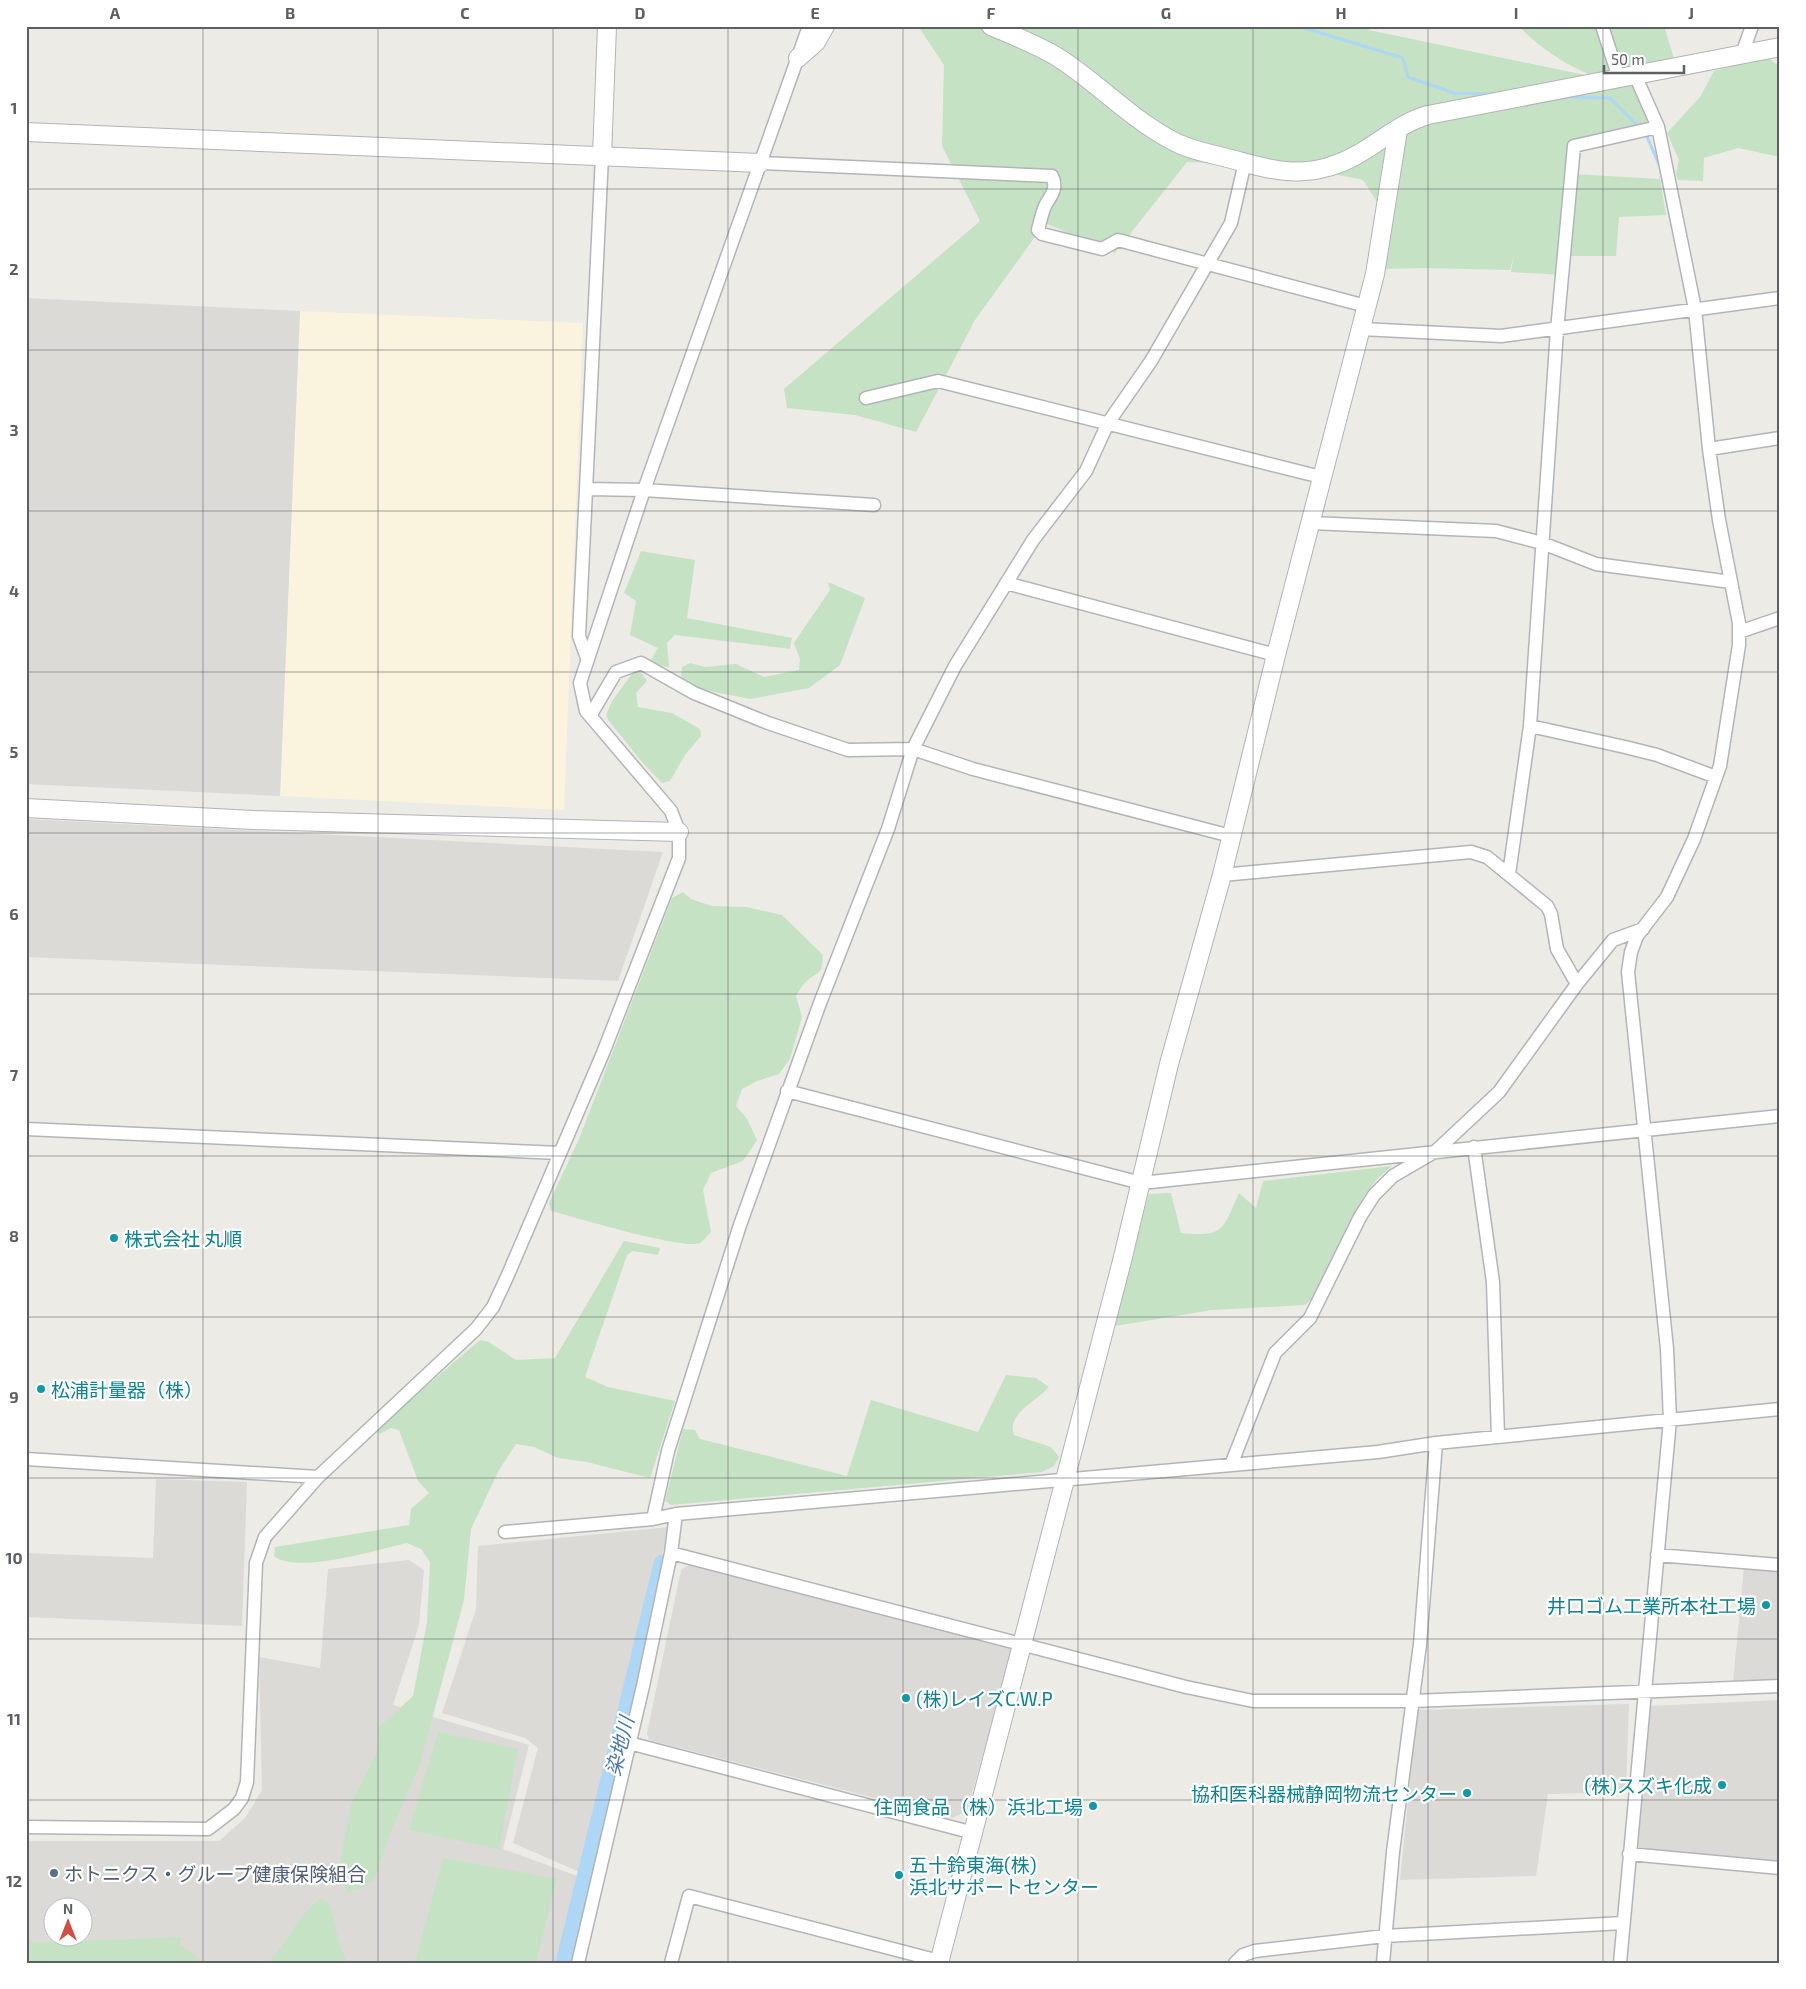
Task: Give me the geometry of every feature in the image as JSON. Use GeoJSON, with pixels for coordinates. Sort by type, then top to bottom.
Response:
{"type":"FeatureCollection","features":[{"type":"Feature","properties":{"kind":"street"},"geometry":{"type":"LineString","coordinates":[[587,658],[579,636],[607,26]]}},
{"type":"Feature","properties":{"kind":"street"},"geometry":{"type":"LineString","coordinates":[[26,1827],[208,1829],[234,1809],[242,1798],[247,1782],[256,1563],[265,1537],[318,1477],[476,1329],[493,1307],[603,1053],[679,858],[679,832],[671,811],[590,716],[581,697],[580,683],[644,490],[810,26]]}},
{"type":"Feature","properties":{"kind":"street"},"geometry":{"type":"LineString","coordinates":[[798,58],[816,42],[825,26]]}},
{"type":"Feature","properties":{"kind":"street"},"geometry":{"type":"LineString","coordinates":[[991,26],[1058,58],[1108,92],[1125,110],[1173,141],[1267,169],[1292,172],[1328,168],[1362,154],[1415,119],[1428,115],[1780,47]]}},
{"type":"Feature","properties":{"kind":"street"},"geometry":{"type":"LineString","coordinates":[[1602,26],[1627,76],[1658,127],[1695,309],[1709,449],[1719,520],[1739,632],[1739,645],[1723,748],[1716,778],[1694,839],[1667,897],[1643,928],[1631,952],[1628,972],[1667,1349],[1670,1420],[1643,1692],[1620,1963]]}},
{"type":"Feature","properties":{"kind":"street"},"geometry":{"type":"LineString","coordinates":[[1742,54],[1752,26]]}},
{"type":"Feature","properties":{"kind":"street"},"geometry":{"type":"LineString","coordinates":[[1509,874],[1530,726],[1557,330],[1574,146],[1658,127]]}},
{"type":"Feature","properties":{"kind":"street"},"geometry":{"type":"LineString","coordinates":[[671,1963],[689,1896],[939,1962],[974,1833],[1169,1064],[1222,875],[1321,477],[1375,274],[1398,130]]}},
{"type":"Feature","properties":{"kind":"street"},"geometry":{"type":"LineString","coordinates":[[26,132],[1052,176],[1055,183],[1054,191],[1042,214],[1038,230],[1042,234],[1102,249],[1118,240],[1366,306]]}},
{"type":"Feature","properties":{"kind":"street"},"geometry":{"type":"LineString","coordinates":[[653,1520],[668,1451],[740,1225],[788,1091],[861,901],[913,749],[955,666],[1033,540],[1086,471],[1108,423],[1151,362],[1206,264],[1231,224],[1245,162]]}},
{"type":"Feature","properties":{"kind":"street"},"geometry":{"type":"LineString","coordinates":[[1361,329],[1501,336],[1557,330],[1780,298]]}},
{"type":"Feature","properties":{"kind":"street"},"geometry":{"type":"LineString","coordinates":[[866,398],[938,381],[1321,477]]}},
{"type":"Feature","properties":{"kind":"street"},"geometry":{"type":"LineString","coordinates":[[1709,449],[1780,438]]}},
{"type":"Feature","properties":{"kind":"street"},"geometry":{"type":"LineString","coordinates":[[587,489],[644,490],[874,505]]}},
{"type":"Feature","properties":{"kind":"street"},"geometry":{"type":"LineString","coordinates":[[1310,523],[1496,531],[1542,542],[1596,564],[1611,568],[1731,582]]}},
{"type":"Feature","properties":{"kind":"street"},"geometry":{"type":"LineString","coordinates":[[1006,583],[1276,655]]}},
{"type":"Feature","properties":{"kind":"street"},"geometry":{"type":"LineString","coordinates":[[1739,632],[1780,618]]}},
{"type":"Feature","properties":{"kind":"street"},"geometry":{"type":"LineString","coordinates":[[590,716],[616,672],[641,663],[694,693],[768,723],[848,750],[913,749],[973,770],[1231,836]]}},
{"type":"Feature","properties":{"kind":"street"},"geometry":{"type":"LineString","coordinates":[[1530,726],[1625,746],[1657,755],[1716,778]]}},
{"type":"Feature","properties":{"kind":"street"},"geometry":{"type":"LineString","coordinates":[[26,808],[263,821],[679,832]]}},
{"type":"Feature","properties":{"kind":"street"},"geometry":{"type":"LineString","coordinates":[[1222,875],[1471,852],[1488,857],[1547,906],[1551,914],[1558,949],[1577,984]]}},
{"type":"Feature","properties":{"kind":"street"},"geometry":{"type":"LineString","coordinates":[[1231,1465],[1275,1352],[1310,1318],[1360,1217],[1374,1194],[1393,1176],[1436,1151],[1499,1092],[1577,984],[1613,940],[1643,928]]}},
{"type":"Feature","properties":{"kind":"street"},"geometry":{"type":"LineString","coordinates":[[788,1091],[1140,1183],[1780,1116]]}},
{"type":"Feature","properties":{"kind":"street"},"geometry":{"type":"LineString","coordinates":[[26,1129],[560,1153]]}},
{"type":"Feature","properties":{"kind":"street"},"geometry":{"type":"LineString","coordinates":[[1474,1148],[1493,1282],[1498,1437]]}},
{"type":"Feature","properties":{"kind":"street"},"geometry":{"type":"LineString","coordinates":[[504,1532],[653,1520],[676,1514],[1378,1452],[1436,1443],[1780,1409]]}},
{"type":"Feature","properties":{"kind":"street"},"geometry":{"type":"LineString","coordinates":[[1383,1963],[1420,1644],[1436,1443]]}},
{"type":"Feature","properties":{"kind":"street"},"geometry":{"type":"LineString","coordinates":[[26,1459],[318,1477]]}},
{"type":"Feature","properties":{"kind":"street"},"geometry":{"type":"LineString","coordinates":[[578,1963],[630,1743],[671,1553],[676,1514]]}},
{"type":"Feature","properties":{"kind":"street"},"geometry":{"type":"LineString","coordinates":[[671,1553],[1186,1687],[1252,1701],[1413,1701],[1780,1686]]}},
{"type":"Feature","properties":{"kind":"street"},"geometry":{"type":"LineString","coordinates":[[1657,1555],[1780,1565]]}},
{"type":"Feature","properties":{"kind":"street"},"geometry":{"type":"LineString","coordinates":[[630,1743],[974,1833]]}},
{"type":"Feature","properties":{"kind":"street"},"geometry":{"type":"LineString","coordinates":[[1629,1854],[1780,1868]]}},
{"type":"Feature","properties":{"kind":"street"},"geometry":{"type":"LineString","coordinates":[[1235,1963],[1243,1955],[1255,1950],[1385,1936],[1623,1923]]}},
{"type":"Feature","properties":{"kind":"shaded area"},"geometry":{"type":"Polygon","coordinates":[[[26,298],[300,311],[280,796],[26,784],[26,298]]]}},
{"type":"Feature","properties":{"kind":"shaded area"},"geometry":{"type":"Polygon","coordinates":[[[300,311],[583,323],[564,810],[280,796],[300,311]]]}},
{"type":"Feature","properties":{"kind":"shaded area"},"geometry":{"type":"Polygon","coordinates":[[[26,819],[663,852],[618,981],[26,957],[26,819]]]}},
{"type":"Feature","properties":{"kind":"shaded area"},"geometry":{"type":"Polygon","coordinates":[[[156,1479],[247,1482],[242,1626],[26,1617],[26,1553],[153,1558],[156,1479]]]}},
{"type":"Feature","properties":{"kind":"shaded area"},"geometry":{"type":"Polygon","coordinates":[[[669,1527],[584,1874],[513,1843],[538,1748],[525,1738],[442,1713],[476,1609],[478,1546],[669,1527]]]}},
{"type":"Feature","properties":{"kind":"shaded area"},"geometry":{"type":"Polygon","coordinates":[[[409,1560],[424,1570],[419,1625],[393,1705],[529,1745],[503,1849],[580,1877],[559,1963],[26,1963],[26,1841],[219,1841],[245,1818],[262,1790],[259,1657],[320,1668],[328,1569],[409,1560]]]}},
{"type":"Feature","properties":{"kind":"shaded area"},"geometry":{"type":"Polygon","coordinates":[[[691,1564],[1007,1644],[1012,1652],[967,1811],[953,1818],[649,1740],[647,1733],[681,1570],[691,1564]]]}},
{"type":"Feature","properties":{"kind":"shaded area"},"geometry":{"type":"Polygon","coordinates":[[[1744,1567],[1780,1570],[1780,1680],[1733,1682],[1744,1567]]]}},
{"type":"Feature","properties":{"kind":"shaded area","name":"(株)スズキ化成"},"geometry":{"type":"Polygon","coordinates":[[[1780,1700],[1780,1862],[1637,1850],[1650,1706],[1780,1700]]]}},
{"type":"Feature","properties":{"kind":"shaded area"},"geometry":{"type":"Polygon","coordinates":[[[1629,1704],[1626,1792],[1548,1794],[1536,1876],[1400,1880],[1417,1710],[1629,1704]]]}},
{"type":"Feature","properties":{"kind":"green space"},"geometry":{"type":"Polygon","coordinates":[[[918,26],[1369,26],[1369,30],[1614,81],[1634,79],[1652,127],[1572,144],[1562,275],[1511,272],[1514,255],[1510,270],[1376,269],[1386,216],[1363,180],[1291,165],[1187,162],[1115,253],[1045,223],[975,320],[916,432],[855,415],[787,408],[784,389],[980,221],[942,146],[944,65],[918,26]]]}},
{"type":"Feature","properties":{"kind":"green space"},"geometry":{"type":"Polygon","coordinates":[[[1519,26],[1664,26],[1675,62],[1627,76],[1612,78],[1588,74],[1549,52],[1519,26]]]}},
{"type":"Feature","properties":{"kind":"green space"},"geometry":{"type":"Polygon","coordinates":[[[1767,57],[1780,67],[1780,157],[1738,148],[1704,158],[1703,181],[1678,180],[1676,174],[1679,160],[1667,133],[1700,97],[1714,71],[1767,57]]]}},
{"type":"Feature","properties":{"kind":"green space"},"geometry":{"type":"Polygon","coordinates":[[[1573,174],[1660,179],[1666,215],[1619,217],[1616,256],[1569,256],[1573,174]]]}},
{"type":"Feature","properties":{"kind":"green space"},"geometry":{"type":"Polygon","coordinates":[[[641,551],[695,560],[687,618],[792,638],[790,649],[675,635],[667,643],[669,667],[648,665],[658,648],[630,635],[636,601],[624,593],[641,551]]]}},
{"type":"Feature","properties":{"kind":"green space"},"geometry":{"type":"Polygon","coordinates":[[[828,582],[865,598],[840,665],[809,688],[750,699],[689,687],[681,679],[682,667],[690,663],[705,667],[736,664],[764,677],[799,670],[800,659],[794,643],[830,590],[828,582]]]}},
{"type":"Feature","properties":{"kind":"green space"},"geometry":{"type":"Polygon","coordinates":[[[634,671],[642,674],[647,681],[636,693],[638,707],[672,713],[700,729],[701,736],[685,755],[670,781],[662,783],[641,761],[606,715],[612,701],[634,671]]]}},
{"type":"Feature","properties":{"kind":"green space"},"geometry":{"type":"Polygon","coordinates":[[[683,892],[691,899],[712,906],[746,907],[782,915],[823,955],[820,971],[806,982],[796,996],[802,1017],[790,1059],[779,1074],[757,1081],[742,1089],[736,1106],[747,1119],[757,1140],[743,1161],[711,1173],[703,1190],[711,1232],[700,1243],[689,1244],[651,1238],[551,1211],[549,1203],[579,1139],[672,898],[683,892]]]}},
{"type":"Feature","properties":{"kind":"green space"},"geometry":{"type":"Polygon","coordinates":[[[1392,1166],[1378,1178],[1365,1194],[1326,1271],[1317,1295],[1305,1305],[1212,1310],[1115,1326],[1132,1249],[1149,1194],[1171,1193],[1181,1233],[1206,1234],[1214,1232],[1225,1223],[1239,1193],[1256,1208],[1263,1181],[1392,1166]]]}},
{"type":"Feature","properties":{"kind":"green space"},"geometry":{"type":"Polygon","coordinates":[[[624,1241],[660,1248],[658,1255],[633,1251],[627,1255],[585,1377],[608,1387],[675,1401],[650,1478],[587,1462],[558,1458],[534,1447],[516,1444],[499,1470],[471,1529],[464,1600],[420,1764],[391,1831],[375,1878],[361,1889],[347,1892],[339,1868],[351,1804],[377,1752],[378,1728],[413,1696],[427,1622],[430,1562],[421,1549],[407,1543],[339,1559],[301,1563],[285,1561],[274,1556],[275,1547],[409,1525],[411,1509],[429,1493],[418,1481],[399,1430],[391,1428],[379,1434],[376,1429],[480,1340],[489,1342],[516,1360],[555,1358],[624,1241]]]}},
{"type":"Feature","properties":{"kind":"green space"},"geometry":{"type":"Polygon","coordinates":[[[1006,1375],[1036,1378],[1049,1387],[1018,1414],[1013,1427],[1014,1435],[1051,1447],[1059,1457],[1054,1466],[1042,1472],[671,1505],[665,1501],[683,1429],[695,1430],[700,1439],[847,1476],[871,1400],[978,1432],[1006,1375]]]}},
{"type":"Feature","properties":{"kind":"green space"},"geometry":{"type":"Polygon","coordinates":[[[438,1732],[518,1749],[499,1849],[409,1830],[438,1732]]]}},
{"type":"Feature","properties":{"kind":"green space"},"geometry":{"type":"Polygon","coordinates":[[[443,1858],[557,1879],[536,1963],[415,1963],[443,1858]]]}},
{"type":"Feature","properties":{"kind":"green space"},"geometry":{"type":"Polygon","coordinates":[[[321,1898],[330,1905],[339,1943],[347,1963],[267,1963],[305,1913],[321,1898]]]}},
{"type":"Feature","properties":{"kind":"green space"},"geometry":{"type":"Polygon","coordinates":[[[181,1937],[180,1945],[206,1963],[26,1963],[26,1943],[42,1942],[42,1946],[92,1946],[92,1940],[181,1937]]]}},
{"type":"Feature","properties":{"kind":"waterway"},"geometry":{"type":"LineString","coordinates":[[1298,26],[1403,58],[1408,77],[1454,93],[1492,94]]}},
{"type":"Feature","properties":{"kind":"waterway"},"geometry":{"type":"LineString","coordinates":[[1566,97],[1610,98],[1640,128]]}},
{"type":"Feature","properties":{"kind":"waterway"},"geometry":{"type":"LineString","coordinates":[[1645,132],[1660,167],[1672,226]]}},
{"type":"Feature","properties":{"kind":"waterway","name":"染地川"},"geometry":{"type":"LineString","coordinates":[[565,1963],[663,1564]]}},
{"type":"Feature","properties":{"kind":"place","name":"株式会社 丸順"},"geometry":{"type":"Point","coordinates":[114,1238]}},
{"type":"Feature","properties":{"kind":"place","name":"松浦計量器（株）"},"geometry":{"type":"Point","coordinates":[41,1389]}},
{"type":"Feature","properties":{"kind":"place","name":"井口ゴム工業所本社工場"},"geometry":{"type":"Point","coordinates":[1766,1605]}},
{"type":"Feature","properties":{"kind":"place","name":"(株)レイズC.W.P"},"geometry":{"type":"Point","coordinates":[906,1698]}},
{"type":"Feature","properties":{"kind":"place","name":"(株)スズキ化成"},"geometry":{"type":"Point","coordinates":[1722,1785]}},
{"type":"Feature","properties":{"kind":"place","name":"協和医科器械静岡物流センター"},"geometry":{"type":"Point","coordinates":[1467,1793]}},
{"type":"Feature","properties":{"kind":"place","name":"住岡食品（株）浜北工場"},"geometry":{"type":"Point","coordinates":[1093,1806]}},
{"type":"Feature","properties":{"kind":"place","name":"ホトニクス・グループ健康保険組合"},"geometry":{"type":"Point","coordinates":[54,1873]}},
{"type":"Feature","properties":{"kind":"place","name":"五十鈴東海(株) 浜北サポートセンター"},"geometry":{"type":"Point","coordinates":[899,1875]}}]}
